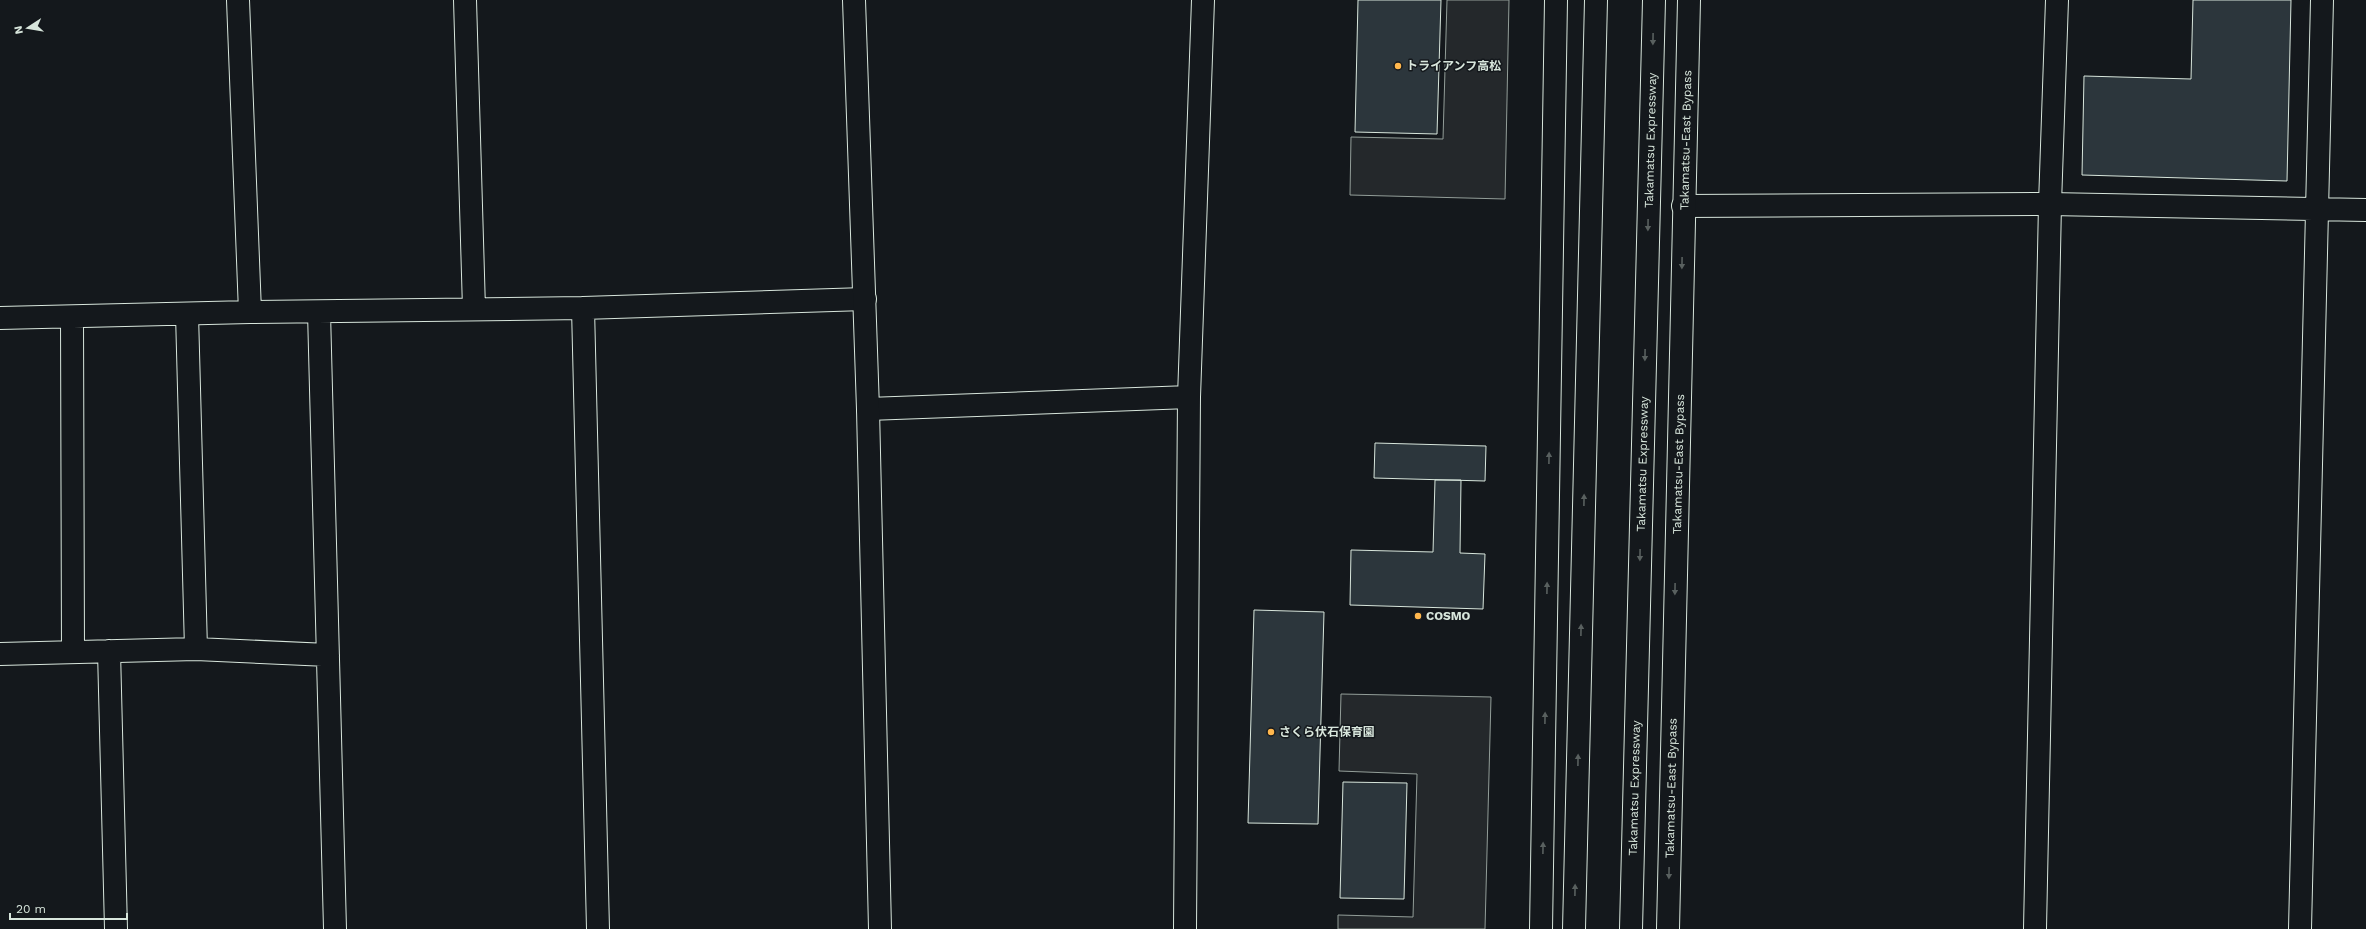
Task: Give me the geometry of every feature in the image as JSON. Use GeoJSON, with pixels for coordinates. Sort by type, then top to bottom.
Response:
{"type":"FeatureCollection","features":[{"type":"Feature","properties":{"kind":"main road"},"geometry":{"type":"LineString","coordinates":[[238,0],[250,312]]}},
{"type":"Feature","properties":{"kind":"main road"},"geometry":{"type":"LineString","coordinates":[[465,0],[474,309]]}},
{"type":"Feature","properties":{"kind":"main road"},"geometry":{"type":"LineString","coordinates":[[854,0],[865,299],[880,929]]}},
{"type":"Feature","properties":{"kind":"main road"},"geometry":{"type":"LineString","coordinates":[[1184,929],[1189,397],[1203,0]]}},
{"type":"Feature","properties":{"kind":"main road"},"geometry":{"type":"LineString","coordinates":[[1541,929],[1556,0]]}},
{"type":"Feature","properties":{"kind":"main road"},"geometry":{"type":"LineString","coordinates":[[1574,929],[1596,0]]}},
{"type":"Feature","properties":{"kind":"main road","name":"Takamatsu Expressway"},"geometry":{"type":"LineString","coordinates":[[1631,929],[1654,0]]}},
{"type":"Feature","properties":{"kind":"main road","name":"Takamatsu-East Bypass"},"geometry":{"type":"LineString","coordinates":[[1668,929],[1683,206],[1689,0]]}},
{"type":"Feature","properties":{"kind":"main road"},"geometry":{"type":"LineString","coordinates":[[2035,929],[2050,204],[2057,0]]}},
{"type":"Feature","properties":{"kind":"main road"},"geometry":{"type":"LineString","coordinates":[[2300,929],[2322,0]]}},
{"type":"Feature","properties":{"kind":"main road"},"geometry":{"type":"LineString","coordinates":[[1683,206],[2050,204],[2366,210]]}},
{"type":"Feature","properties":{"kind":"main road"},"geometry":{"type":"LineString","coordinates":[[0,318],[250,312],[583,308],[865,299]]}},
{"type":"Feature","properties":{"kind":"main road"},"geometry":{"type":"LineString","coordinates":[[583,308],[598,929]]}},
{"type":"Feature","properties":{"kind":"main road"},"geometry":{"type":"LineString","coordinates":[[319,312],[335,929]]}},
{"type":"Feature","properties":{"kind":"main road"},"geometry":{"type":"LineString","coordinates":[[187,314],[196,649]]}},
{"type":"Feature","properties":{"kind":"main road"},"geometry":{"type":"LineString","coordinates":[[72,317],[73,652]]}},
{"type":"Feature","properties":{"kind":"main road"},"geometry":{"type":"LineString","coordinates":[[868,410],[1189,397]]}},
{"type":"Feature","properties":{"kind":"main road"},"geometry":{"type":"LineString","coordinates":[[0,654],[196,649],[328,655]]}},
{"type":"Feature","properties":{"kind":"main road"},"geometry":{"type":"LineString","coordinates":[[109,651],[116,929]]}},
{"type":"Feature","properties":{"kind":"shaded area"},"geometry":{"type":"Polygon","coordinates":[[[1447,0],[1509,0],[1505,199],[1350,195],[1351,137],[1443,139],[1447,0]]]}},
{"type":"Feature","properties":{"kind":"shaded area"},"geometry":{"type":"Polygon","coordinates":[[[1341,694],[1491,697],[1485,929],[1338,929],[1338,915],[1413,917],[1417,774],[1339,771],[1341,694]]]}},
{"type":"Feature","properties":{"kind":"building","name":"トライアンフ高松"},"geometry":{"type":"Polygon","coordinates":[[[1358,0],[1441,0],[1437,134],[1355,132],[1358,0]]]}},
{"type":"Feature","properties":{"kind":"building"},"geometry":{"type":"Polygon","coordinates":[[[2193,0],[2291,0],[2287,181],[2082,175],[2084,76],[2191,79],[2193,0]]]}},
{"type":"Feature","properties":{"kind":"building"},"geometry":{"type":"Polygon","coordinates":[[[1375,443],[1486,446],[1485,481],[1374,478],[1375,443]]]}},
{"type":"Feature","properties":{"kind":"building"},"geometry":{"type":"Polygon","coordinates":[[[1435,480],[1461,480],[1460,553],[1485,554],[1483,609],[1350,605],[1351,550],[1433,552],[1435,480]]]}},
{"type":"Feature","properties":{"kind":"building"},"geometry":{"type":"Polygon","coordinates":[[[1254,610],[1324,612],[1318,824],[1248,823],[1254,610]]]}},
{"type":"Feature","properties":{"kind":"building"},"geometry":{"type":"Polygon","coordinates":[[[1343,782],[1407,783],[1404,899],[1340,898],[1343,782]]]}},
{"type":"Feature","properties":{"kind":"place","name":"トライアンフ高松"},"geometry":{"type":"Point","coordinates":[1398,66]}},
{"type":"Feature","properties":{"kind":"place","name":"COSMO"},"geometry":{"type":"Point","coordinates":[1418,616]}},
{"type":"Feature","properties":{"kind":"place","name":"さくら伏石保育園"},"geometry":{"type":"Point","coordinates":[1271,732]}}]}
